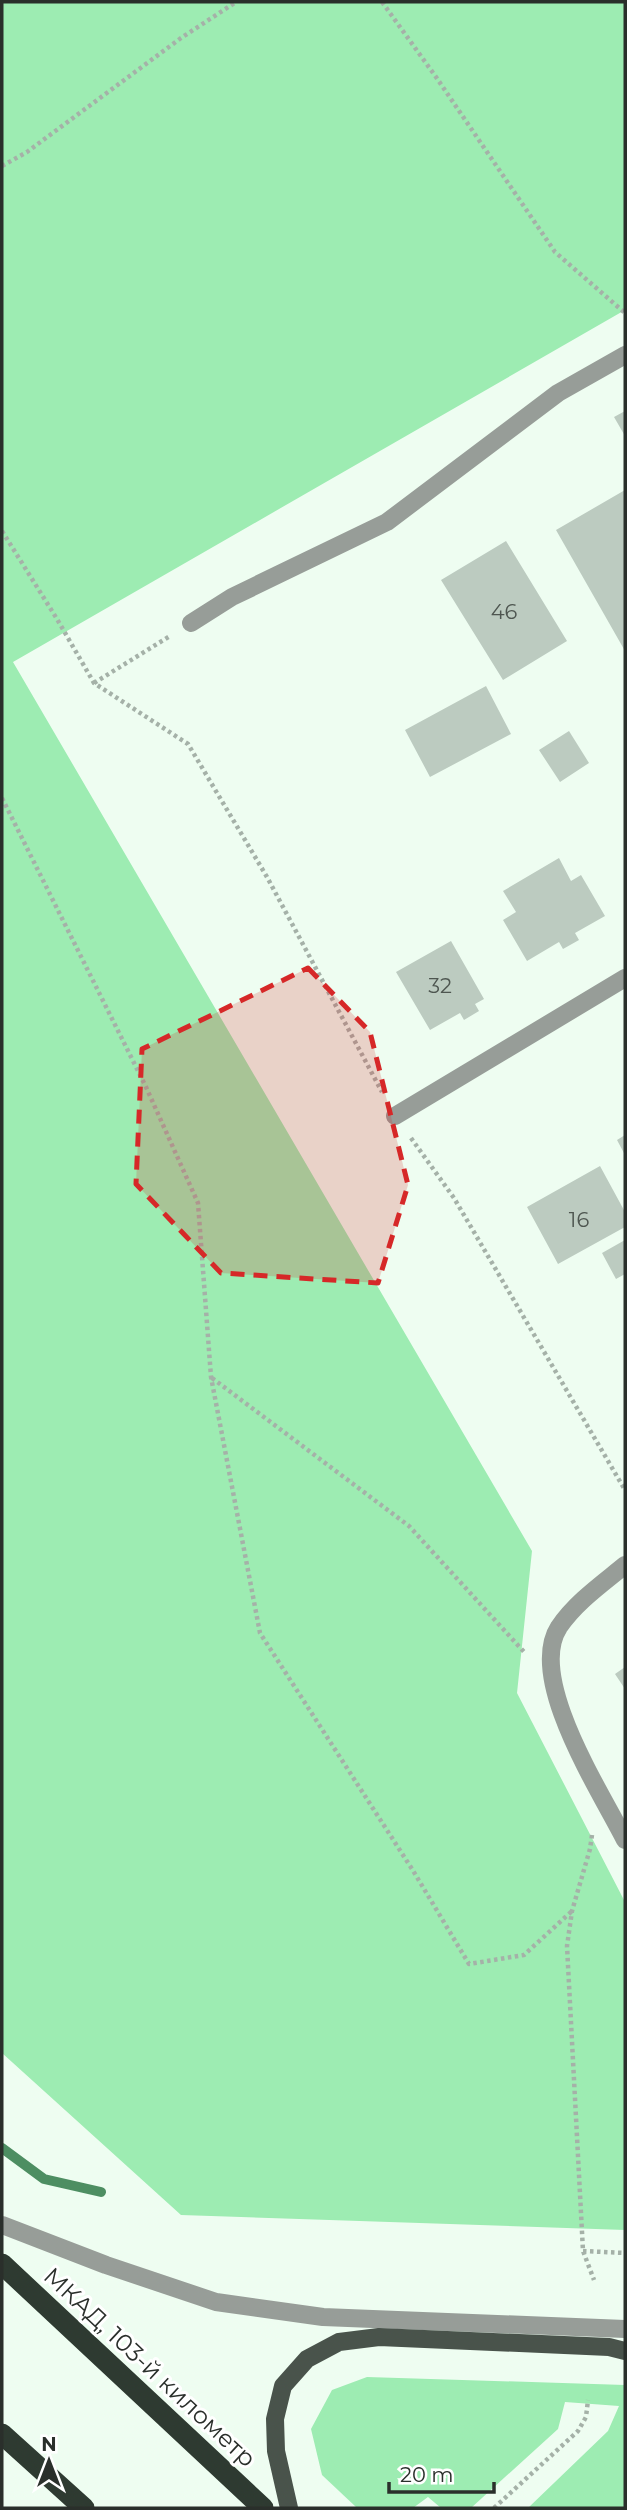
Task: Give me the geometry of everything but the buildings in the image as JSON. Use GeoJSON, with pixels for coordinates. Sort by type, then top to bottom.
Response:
{"type":"FeatureCollection","features":[{"type":"Feature","properties":{"kind":"highway","name":"МКАД, 103-й километр"},"geometry":{"type":"LineString","coordinates":[[2,2264],[263,2508]]}},
{"type":"Feature","properties":{"kind":"highway"},"geometry":{"type":"LineString","coordinates":[[2,2434],[84,2508]]}},
{"type":"Feature","properties":{"kind":"main road"},"geometry":{"type":"LineString","coordinates":[[289,2508],[276,2451],[275,2418],[283,2386],[307,2359],[338,2342],[379,2337],[610,2347],[625,2351]]}},
{"type":"Feature","properties":{"kind":"street"},"geometry":{"type":"LineString","coordinates":[[191,623],[232,597],[387,522],[558,393],[625,355]]}},
{"type":"Feature","properties":{"kind":"street"},"geometry":{"type":"LineString","coordinates":[[395,1116],[625,978]]}},
{"type":"Feature","properties":{"kind":"street"},"geometry":{"type":"LineString","coordinates":[[625,1565],[587,1595],[558,1629],[550,1658],[553,1684],[568,1731],[625,1840]]}},
{"type":"Feature","properties":{"kind":"street"},"geometry":{"type":"LineString","coordinates":[[2,2225],[106,2265],[216,2302],[323,2317],[625,2329]]}},
{"type":"Feature","properties":{"kind":"path"},"geometry":{"type":"LineString","coordinates":[[2,166],[27,152],[181,38],[236,2]]}},
{"type":"Feature","properties":{"kind":"path"},"geometry":{"type":"LineString","coordinates":[[382,2],[555,252],[625,313]]}},
{"type":"Feature","properties":{"kind":"path"},"geometry":{"type":"LineString","coordinates":[[2,531],[94,683],[188,744],[267,877],[395,1116],[454,1198],[625,1490]]}},
{"type":"Feature","properties":{"kind":"path"},"geometry":{"type":"LineString","coordinates":[[94,683],[191,623]]}},
{"type":"Feature","properties":{"kind":"path"},"geometry":{"type":"LineString","coordinates":[[2,798],[146,1087],[198,1203],[211,1377],[260,1633],[412,1869],[469,1964],[524,1955],[572,1911]]}},
{"type":"Feature","properties":{"kind":"path"},"geometry":{"type":"LineString","coordinates":[[211,1377],[409,1526],[553,1684]]}},
{"type":"Feature","properties":{"kind":"path"},"geometry":{"type":"LineString","coordinates":[[594,2280],[583,2251],[567,1946],[572,1911],[590,1850],[599,1788]]}},
{"type":"Feature","properties":{"kind":"path"},"geometry":{"type":"LineString","coordinates":[[583,2251],[625,2253]]}},
{"type":"Feature","properties":{"kind":"path"},"geometry":{"type":"LineString","coordinates":[[494,2508],[578,2431],[586,2417],[588,2400]]}},
{"type":"Feature","properties":{"kind":"highlighted area"},"geometry":{"type":"Polygon","coordinates":[[[308,968],[370,1032],[408,1185],[378,1283],[221,1273],[136,1184],[142,1049],[308,968]]]}},
{"type":"Feature","properties":{"kind":"green space"},"geometry":{"type":"Polygon","coordinates":[[[2,2],[625,2],[625,310],[13,662],[532,1551],[517,1693],[625,1902],[625,2230],[181,2215],[2,2053],[2,2]]]}},
{"type":"Feature","properties":{"kind":"green space"},"geometry":{"type":"Polygon","coordinates":[[[367,2377],[625,2385],[625,2508],[528,2508],[608,2431],[619,2406],[565,2402],[558,2429],[471,2508],[441,2508],[428,2497],[413,2508],[356,2507],[322,2475],[311,2429],[332,2390],[367,2377]]]}},
{"type":"Feature","properties":{"kind":"waterway"},"geometry":{"type":"LineString","coordinates":[[2,2148],[44,2179],[101,2192]]}}]}
